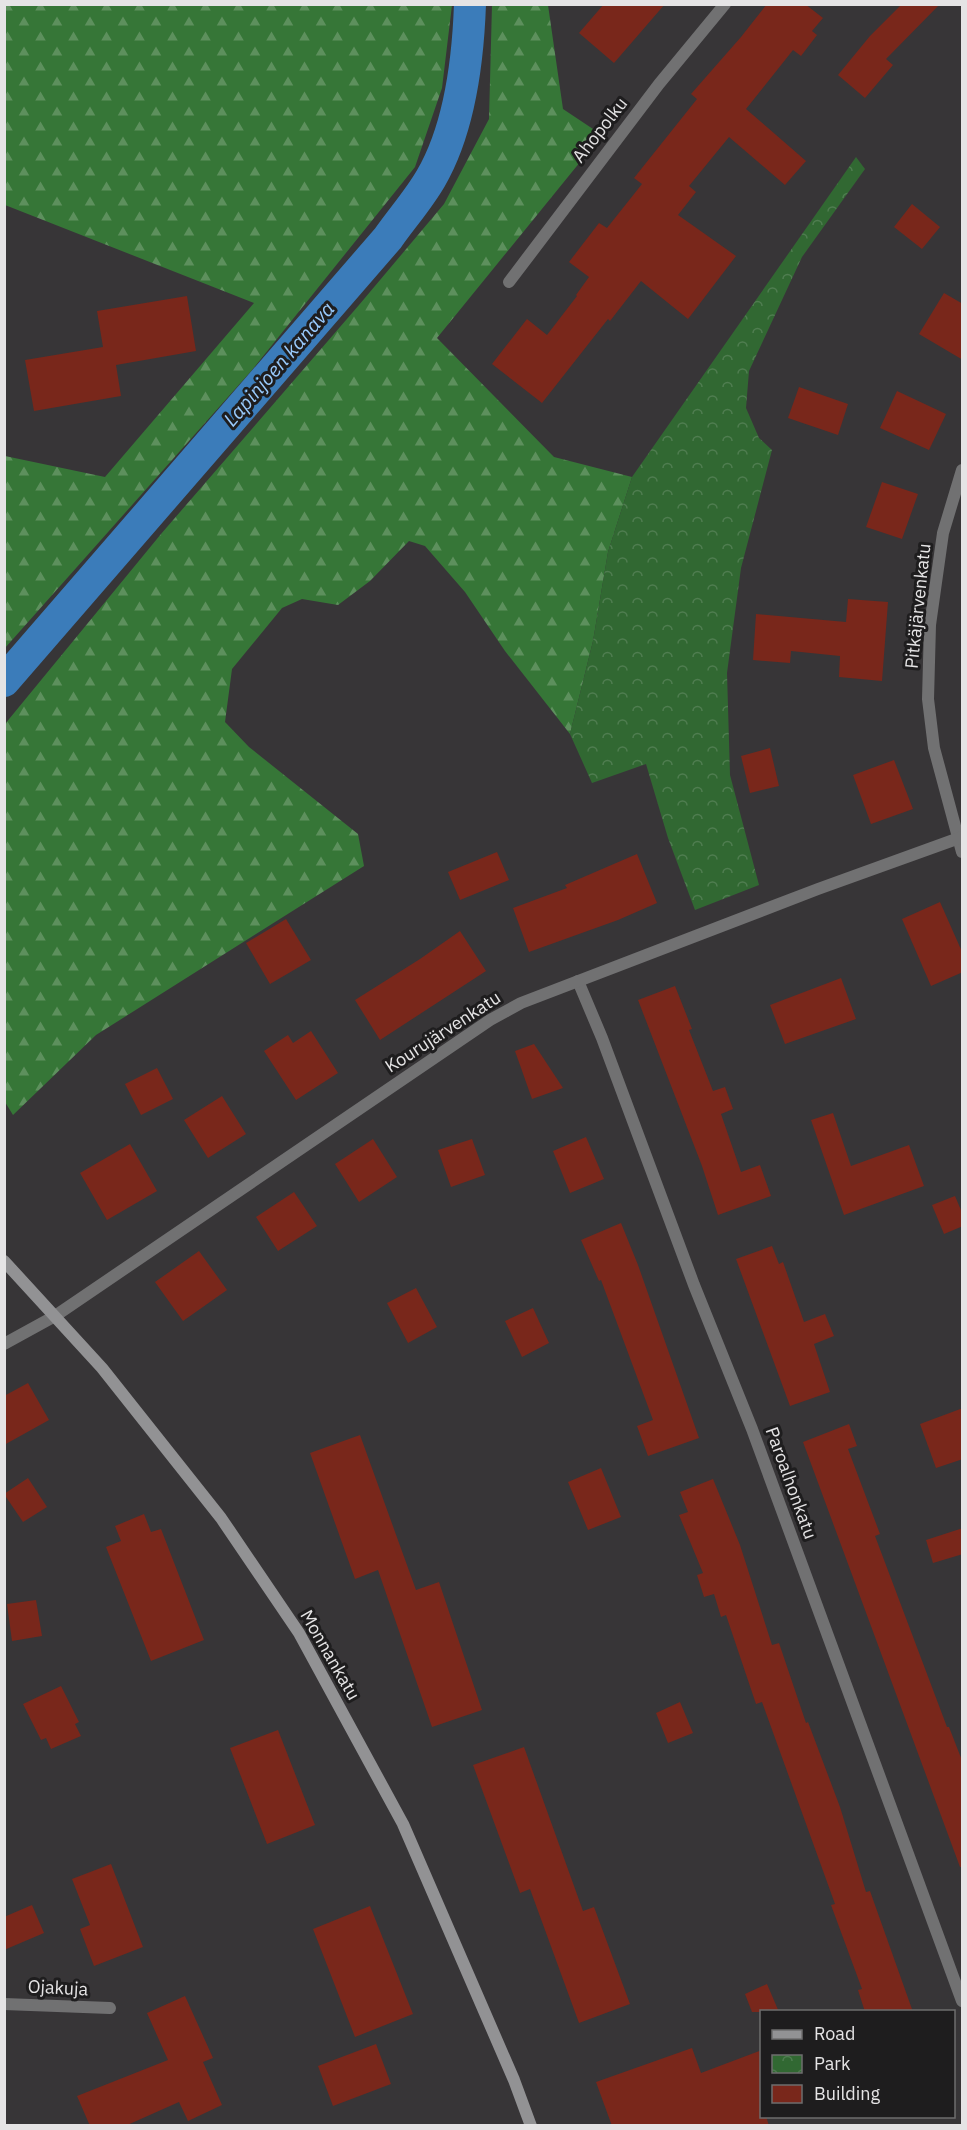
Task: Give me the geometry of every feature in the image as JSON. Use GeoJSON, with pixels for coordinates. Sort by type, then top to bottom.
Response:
{"type":"FeatureCollection","features":[{"type":"Feature","properties":{"kind":"main road","name":"Monnankatu"},"geometry":{"type":"LineString","coordinates":[[4,1261],[102,1368],[222,1518],[299,1633],[403,1824],[514,2080],[531,2126]]}},
{"type":"Feature","properties":{"kind":"street","name":"Ahopolku"},"geometry":{"type":"LineString","coordinates":[[509,282],[659,84],[725,4]]}},
{"type":"Feature","properties":{"kind":"street","name":"Pitkäjärvenkatu"},"geometry":{"type":"LineString","coordinates":[[963,470],[943,533],[930,625],[928,699],[934,748],[963,852]]}},
{"type":"Feature","properties":{"kind":"street","name":"Kourujärvenkatu"},"geometry":{"type":"LineString","coordinates":[[4,1344],[55,1316],[490,1020],[521,1003],[960,837]]}},
{"type":"Feature","properties":{"kind":"street","name":"Paroalhonkatu"},"geometry":{"type":"LineString","coordinates":[[578,981],[605,1046],[694,1285],[752,1429],[963,2001]]}},
{"type":"Feature","properties":{"kind":"street","name":"Ojakuja"},"geometry":{"type":"LineString","coordinates":[[4,2004],[110,2008]]}},
{"type":"Feature","properties":{"kind":"green space"},"geometry":{"type":"Polygon","coordinates":[[[5,4],[452,5],[442,88],[415,167],[252,370],[5,648],[5,456],[105,477],[254,303],[5,205],[5,4]]]}},
{"type":"Feature","properties":{"kind":"green space"},"geometry":{"type":"Polygon","coordinates":[[[492,5],[548,5],[563,109],[602,135],[437,338],[554,457],[632,477],[608,552],[593,641],[570,734],[505,651],[465,592],[425,546],[409,541],[370,581],[338,605],[302,599],[282,608],[232,669],[225,722],[249,747],[358,834],[364,866],[96,1035],[13,1115],[5,1102],[5,724],[161,534],[444,204],[489,119],[492,5]]]}},
{"type":"Feature","properties":{"kind":"green space"},"geometry":{"type":"Polygon","coordinates":[[[856,157],[865,169],[802,257],[749,371],[746,408],[759,438],[772,450],[741,568],[727,673],[730,775],[759,885],[695,910],[668,838],[646,764],[592,783],[570,734],[593,641],[608,552],[632,477],[856,157]]]}},
{"type":"Feature","properties":{"kind":"building"},"geometry":{"type":"Polygon","coordinates":[[[604,4],[665,4],[614,63],[579,33],[604,4]]]}},
{"type":"Feature","properties":{"kind":"building"},"geometry":{"type":"Polygon","coordinates":[[[767,4],[805,4],[823,18],[812,31],[817,35],[801,56],[793,50],[746,109],[806,161],[785,185],[729,137],[689,186],[696,192],[678,215],[736,256],[688,319],[641,281],[542,403],[492,364],[527,319],[547,335],[577,296],[589,277],[569,262],[599,223],[607,228],[642,184],[634,178],[697,99],[691,94],[767,4]]]}},
{"type":"Feature","properties":{"kind":"building"},"geometry":{"type":"Polygon","coordinates":[[[902,4],[940,4],[886,59],[893,65],[865,98],[838,75],[870,36],[902,4]]]}},
{"type":"Feature","properties":{"kind":"building"},"geometry":{"type":"Polygon","coordinates":[[[912,204],[940,227],[922,249],[894,227],[912,204]]]}},
{"type":"Feature","properties":{"kind":"building"},"geometry":{"type":"Polygon","coordinates":[[[944,293],[963,304],[963,360],[919,334],[944,293]]]}},
{"type":"Feature","properties":{"kind":"building"},"geometry":{"type":"Polygon","coordinates":[[[187,296],[196,351],[116,365],[121,396],[34,411],[25,360],[103,347],[97,311],[187,296]]]}},
{"type":"Feature","properties":{"kind":"building"},"geometry":{"type":"Polygon","coordinates":[[[799,387],[848,404],[838,435],[788,418],[799,387]]]}},
{"type":"Feature","properties":{"kind":"building"},"geometry":{"type":"Polygon","coordinates":[[[897,391],[946,414],[929,450],[880,428],[897,391]]]}},
{"type":"Feature","properties":{"kind":"building"},"geometry":{"type":"Polygon","coordinates":[[[882,482],[918,494],[902,539],[866,527],[882,482]]]}},
{"type":"Feature","properties":{"kind":"building"},"geometry":{"type":"Polygon","coordinates":[[[848,599],[888,602],[882,681],[839,677],[840,656],[791,651],[790,663],[753,660],[756,614],[846,622],[848,599]]]}},
{"type":"Feature","properties":{"kind":"building"},"geometry":{"type":"Polygon","coordinates":[[[770,748],[779,786],[750,793],[741,756],[770,748]]]}},
{"type":"Feature","properties":{"kind":"building"},"geometry":{"type":"Polygon","coordinates":[[[894,760],[913,809],[871,824],[853,775],[894,760]]]}},
{"type":"Feature","properties":{"kind":"building"},"geometry":{"type":"Polygon","coordinates":[[[497,852],[509,880],[460,900],[448,872],[497,852]]]}},
{"type":"Feature","properties":{"kind":"building"},"geometry":{"type":"Polygon","coordinates":[[[637,854],[657,903],[618,920],[529,952],[513,908],[567,888],[565,885],[637,854]]]}},
{"type":"Feature","properties":{"kind":"building"},"geometry":{"type":"Polygon","coordinates":[[[940,902],[963,954],[963,972],[931,986],[902,919],[940,902]]]}},
{"type":"Feature","properties":{"kind":"building"},"geometry":{"type":"Polygon","coordinates":[[[286,919],[311,960],[270,984],[246,943],[286,919]]]}},
{"type":"Feature","properties":{"kind":"building"},"geometry":{"type":"Polygon","coordinates":[[[460,931],[486,971],[380,1040],[355,1000],[460,931]]]}},
{"type":"Feature","properties":{"kind":"building"},"geometry":{"type":"Polygon","coordinates":[[[841,978],[856,1019],[785,1044],[770,1005],[841,978]]]}},
{"type":"Feature","properties":{"kind":"building"},"geometry":{"type":"Polygon","coordinates":[[[675,986],[692,1029],[689,1030],[713,1091],[725,1087],[733,1109],[721,1114],[741,1172],[760,1165],[771,1196],[718,1215],[702,1166],[638,1000],[675,986]]]}},
{"type":"Feature","properties":{"kind":"building"},"geometry":{"type":"Polygon","coordinates":[[[311,1031],[338,1073],[296,1100],[264,1051],[288,1035],[293,1043],[311,1031]]]}},
{"type":"Feature","properties":{"kind":"building"},"geometry":{"type":"Polygon","coordinates":[[[534,1044],[563,1088],[532,1099],[515,1051],[534,1044]]]}},
{"type":"Feature","properties":{"kind":"building"},"geometry":{"type":"Polygon","coordinates":[[[157,1068],[173,1099],[141,1115],[125,1084],[157,1068]]]}},
{"type":"Feature","properties":{"kind":"building"},"geometry":{"type":"Polygon","coordinates":[[[222,1096],[246,1134],[208,1158],[184,1120],[222,1096]]]}},
{"type":"Feature","properties":{"kind":"building"},"geometry":{"type":"Polygon","coordinates":[[[833,1113],[851,1166],[909,1145],[924,1186],[844,1215],[811,1120],[833,1113]]]}},
{"type":"Feature","properties":{"kind":"building"},"geometry":{"type":"Polygon","coordinates":[[[586,1137],[604,1179],[570,1193],[553,1151],[586,1137]]]}},
{"type":"Feature","properties":{"kind":"building"},"geometry":{"type":"Polygon","coordinates":[[[373,1139],[397,1177],[359,1202],[335,1164],[373,1139]]]}},
{"type":"Feature","properties":{"kind":"building"},"geometry":{"type":"Polygon","coordinates":[[[472,1139],[485,1175],[451,1187],[438,1150],[472,1139]]]}},
{"type":"Feature","properties":{"kind":"building"},"geometry":{"type":"Polygon","coordinates":[[[130,1144],[157,1191],[107,1220],[80,1173],[130,1144]]]}},
{"type":"Feature","properties":{"kind":"building"},"geometry":{"type":"Polygon","coordinates":[[[294,1192],[317,1226],[278,1251],[256,1217],[294,1192]]]}},
{"type":"Feature","properties":{"kind":"building"},"geometry":{"type":"Polygon","coordinates":[[[955,1196],[963,1215],[963,1226],[944,1234],[932,1205],[955,1196]]]}},
{"type":"Feature","properties":{"kind":"building"},"geometry":{"type":"Polygon","coordinates":[[[621,1223],[699,1438],[648,1456],[637,1426],[653,1420],[601,1280],[599,1281],[581,1240],[621,1223]]]}},
{"type":"Feature","properties":{"kind":"building"},"geometry":{"type":"Polygon","coordinates":[[[772,1246],[779,1264],[783,1262],[804,1322],[825,1314],[834,1336],[814,1344],[830,1392],[790,1406],[736,1259],[772,1246]]]}},
{"type":"Feature","properties":{"kind":"building"},"geometry":{"type":"Polygon","coordinates":[[[199,1251],[227,1290],[183,1321],[155,1282],[199,1251]]]}},
{"type":"Feature","properties":{"kind":"building"},"geometry":{"type":"Polygon","coordinates":[[[416,1288],[437,1327],[408,1343],[387,1303],[416,1288]]]}},
{"type":"Feature","properties":{"kind":"building"},"geometry":{"type":"Polygon","coordinates":[[[533,1308],[549,1343],[522,1357],[505,1321],[533,1308]]]}},
{"type":"Feature","properties":{"kind":"building"},"geometry":{"type":"Polygon","coordinates":[[[28,1383],[49,1420],[4,1445],[4,1396],[28,1383]]]}},
{"type":"Feature","properties":{"kind":"building"},"geometry":{"type":"Polygon","coordinates":[[[963,1408],[963,1459],[936,1468],[920,1424],[963,1408]]]}},
{"type":"Feature","properties":{"kind":"building"},"geometry":{"type":"Polygon","coordinates":[[[849,1424],[857,1446],[848,1449],[880,1534],[875,1536],[947,1727],[949,1727],[963,1763],[963,1867],[960,1867],[803,1442],[849,1424]]]}},
{"type":"Feature","properties":{"kind":"building"},"geometry":{"type":"Polygon","coordinates":[[[360,1435],[416,1590],[439,1582],[482,1710],[432,1727],[378,1570],[355,1579],[310,1453],[360,1435]]]}},
{"type":"Feature","properties":{"kind":"building"},"geometry":{"type":"Polygon","coordinates":[[[601,1468],[621,1517],[588,1530],[568,1482],[601,1468]]]}},
{"type":"Feature","properties":{"kind":"building"},"geometry":{"type":"Polygon","coordinates":[[[28,1478],[47,1507],[23,1522],[4,1494],[28,1478]]]}},
{"type":"Feature","properties":{"kind":"building"},"geometry":{"type":"Polygon","coordinates":[[[713,1479],[740,1545],[772,1645],[779,1643],[806,1723],[808,1722],[840,1807],[866,1892],[870,1891],[912,2010],[864,2010],[858,1990],[862,1989],[831,1905],[835,1904],[762,1702],[756,1704],[726,1615],[721,1617],[714,1594],[704,1597],[697,1575],[703,1573],[679,1515],[688,1512],[680,1492],[713,1479]]]}},
{"type":"Feature","properties":{"kind":"building"},"geometry":{"type":"Polygon","coordinates":[[[144,1514],[151,1532],[161,1529],[204,1640],[151,1661],[106,1547],[121,1541],[115,1526],[144,1514]]]}},
{"type":"Feature","properties":{"kind":"building"},"geometry":{"type":"Polygon","coordinates":[[[963,1528],[963,1554],[933,1563],[926,1540],[963,1528]]]}},
{"type":"Feature","properties":{"kind":"building"},"geometry":{"type":"Polygon","coordinates":[[[36,1600],[42,1636],[12,1641],[7,1604],[36,1600]]]}},
{"type":"Feature","properties":{"kind":"building"},"geometry":{"type":"Polygon","coordinates":[[[61,1686],[79,1722],[75,1724],[81,1736],[51,1749],[46,1738],[41,1740],[23,1704],[61,1686]]]}},
{"type":"Feature","properties":{"kind":"building"},"geometry":{"type":"Polygon","coordinates":[[[680,1702],[693,1733],[668,1743],[656,1713],[680,1702]]]}},
{"type":"Feature","properties":{"kind":"building"},"geometry":{"type":"Polygon","coordinates":[[[278,1730],[315,1825],[267,1844],[230,1748],[278,1730]]]}},
{"type":"Feature","properties":{"kind":"building"},"geometry":{"type":"Polygon","coordinates":[[[524,1747],[583,1911],[594,1907],[630,2004],[579,2023],[530,1889],[520,1893],[473,1765],[524,1747]]]}},
{"type":"Feature","properties":{"kind":"building"},"geometry":{"type":"Polygon","coordinates":[[[111,1864],[143,1947],[94,1966],[80,1929],[90,1925],[72,1879],[111,1864]]]}},
{"type":"Feature","properties":{"kind":"building"},"geometry":{"type":"Polygon","coordinates":[[[32,1905],[44,1933],[4,1950],[4,1917],[32,1905]]]}},
{"type":"Feature","properties":{"kind":"building"},"geometry":{"type":"Polygon","coordinates":[[[370,1906],[413,2014],[355,2037],[313,1929],[370,1906]]]}},
{"type":"Feature","properties":{"kind":"building"},"geometry":{"type":"Polygon","coordinates":[[[767,1984],[778,2010],[752,2012],[745,1994],[767,1984]]]}},
{"type":"Feature","properties":{"kind":"building"},"geometry":{"type":"Polygon","coordinates":[[[185,1996],[213,2058],[203,2062],[222,2105],[188,2121],[179,2102],[125,2126],[90,2126],[77,2096],[168,2060],[147,2013],[185,1996]]]}},
{"type":"Feature","properties":{"kind":"building"},"geometry":{"type":"Polygon","coordinates":[[[376,2044],[391,2084],[333,2106],[318,2066],[376,2044]]]}},
{"type":"Feature","properties":{"kind":"building"},"geometry":{"type":"Polygon","coordinates":[[[692,2048],[701,2073],[760,2051],[760,2118],[767,2118],[769,2126],[612,2126],[596,2082],[692,2048]]]}},
{"type":"Feature","properties":{"kind":"waterway","name":"Lapinjoen kanava"},"geometry":{"type":"LineString","coordinates":[[4,681],[388,238],[421,193],[441,159],[456,116],[467,48],[470,4]]}}]}
